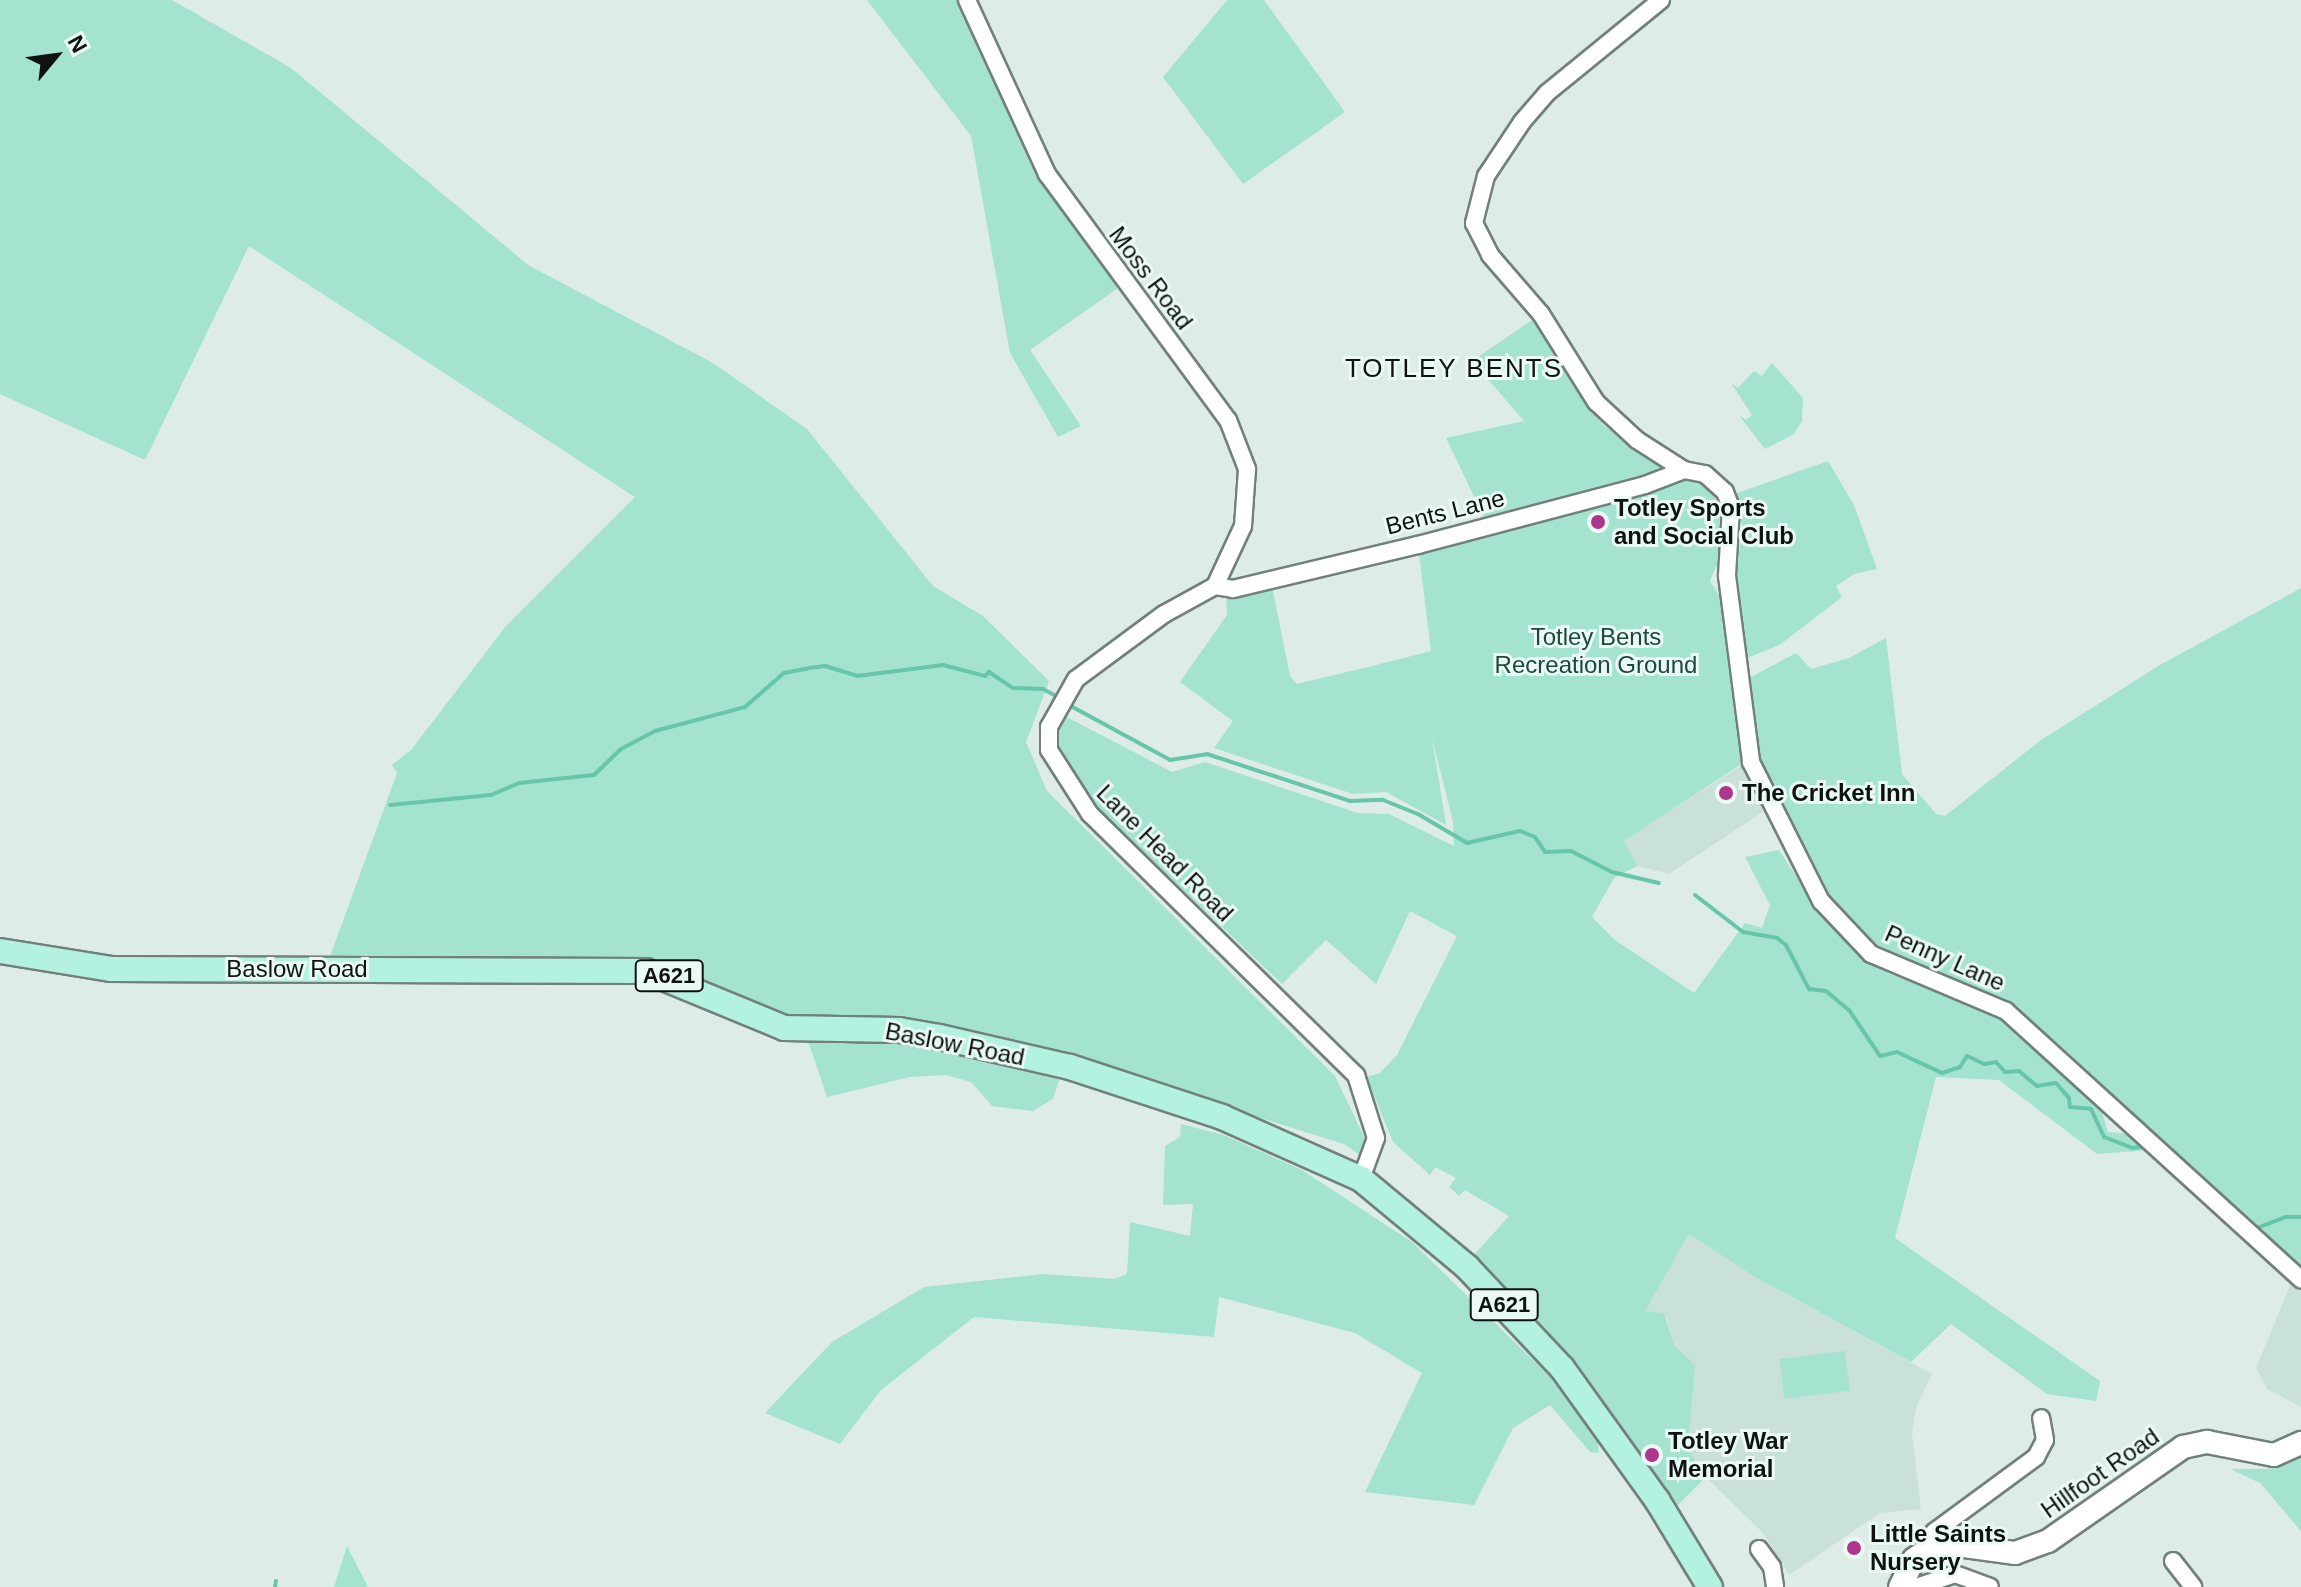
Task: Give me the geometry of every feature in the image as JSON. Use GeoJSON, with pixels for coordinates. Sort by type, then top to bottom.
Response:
{"type":"FeatureCollection","features":[{"type":"Feature","properties":{"kind":"main road","name":"Baslow Road"},"geometry":{"type":"LineString","coordinates":[[0,951],[111,969],[646,971],[680,980],[784,1028],[899,1030],[1070,1067],[1222,1117],[1361,1179],[1467,1267],[1562,1368],[1657,1500],[1710,1587]]}},
{"type":"Feature","properties":{"kind":"street","name":"Moss Road"},"geometry":{"type":"LineString","coordinates":[[967,0],[1067,207],[1238,439],[1247,469],[1243,526],[1215,586]]}},
{"type":"Feature","properties":{"kind":"street","name":"Penny Lane"},"geometry":{"type":"LineString","coordinates":[[1661,0],[1530,113],[1486,176],[1474,223],[1490,255],[1541,314],[1596,402],[1637,440],[1684,470],[1705,474],[1729,500],[1727,576],[1751,762],[1801,871],[1831,916],[1861,946],[1896,968],[2006,1011],[2301,1279]]}},
{"type":"Feature","properties":{"kind":"street","name":"Bents Lane"},"geometry":{"type":"LineString","coordinates":[[1215,586],[1233,589],[1418,545],[1645,485],[1684,470]]}},
{"type":"Feature","properties":{"kind":"street","name":"Lane Head Road"},"geometry":{"type":"LineString","coordinates":[[1215,586],[1164,614],[1062,699],[1049,727],[1049,750],[1090,814],[1356,1075],[1376,1138],[1361,1179]]}},
{"type":"Feature","properties":{"kind":"street"},"geometry":{"type":"LineString","coordinates":[[1900,1587],[1934,1532],[2036,1457],[2045,1440],[2041,1418]]}},
{"type":"Feature","properties":{"kind":"street","name":"Hillfoot Road"},"geometry":{"type":"LineString","coordinates":[[1924,1552],[1950,1544],[2002,1553],[2030,1549],[2068,1531],[2193,1443],[2274,1455],[2301,1443]]}},
{"type":"Feature","properties":{"kind":"street"},"geometry":{"type":"LineString","coordinates":[[1759,1549],[1772,1567],[1775,1587]]}},
{"type":"Feature","properties":{"kind":"street"},"geometry":{"type":"LineString","coordinates":[[2173,1561],[2193,1587]]}},
{"type":"Feature","properties":{"kind":"street"},"geometry":{"type":"LineString","coordinates":[[1916,1587],[1955,1574],[1990,1587]]}},
{"type":"Feature","properties":{"kind":"shaded area"},"geometry":{"type":"Polygon","coordinates":[[[1742,765],[1756,783],[1763,812],[1669,874],[1637,866],[1623,841],[1742,765]]]}},
{"type":"Feature","properties":{"kind":"shaded area"},"geometry":{"type":"Polygon","coordinates":[[[1689,1234],[1753,1276],[1932,1374],[1916,1408],[1912,1433],[1921,1509],[1880,1513],[1789,1575],[1763,1533],[1706,1477],[1688,1450],[1695,1365],[1675,1346],[1666,1316],[1644,1311],[1689,1234]]]}},
{"type":"Feature","properties":{"kind":"shaded area"},"geometry":{"type":"Polygon","coordinates":[[[2293,1278],[2301,1285],[2301,1407],[2267,1389],[2256,1368],[2293,1278]]]}},
{"type":"Feature","properties":{"kind":"green space"},"geometry":{"type":"Polygon","coordinates":[[[0,0],[172,0],[291,68],[528,265],[713,363],[807,429],[933,586],[983,616],[1049,681],[1026,742],[1047,791],[1335,1076],[1368,1145],[1361,1156],[1344,1144],[1090,1065],[781,1017],[646,961],[329,959],[397,773],[392,765],[411,750],[506,626],[635,497],[249,246],[145,460],[0,394],[0,0]]]}},
{"type":"Feature","properties":{"kind":"green space"},"geometry":{"type":"Polygon","coordinates":[[[867,0],[959,0],[1043,181],[1118,288],[1030,350],[1081,426],[1058,437],[1010,353],[971,136],[867,0]]]}},
{"type":"Feature","properties":{"kind":"green space"},"geometry":{"type":"Polygon","coordinates":[[[1227,0],[1264,0],[1345,112],[1243,184],[1163,77],[1227,0]]]}},
{"type":"Feature","properties":{"kind":"green space"},"geometry":{"type":"Polygon","coordinates":[[[1535,318],[1603,425],[1666,469],[1484,517],[1446,438],[1524,421],[1472,361],[1535,318]]]}},
{"type":"Feature","properties":{"kind":"green space"},"geometry":{"type":"Polygon","coordinates":[[[1772,363],[1803,398],[1802,421],[1794,434],[1765,449],[1738,414],[1746,420],[1752,415],[1731,383],[1738,388],[1754,371],[1762,376],[1772,363]]]}},
{"type":"Feature","properties":{"kind":"green space"},"geometry":{"type":"Polygon","coordinates":[[[1828,461],[1854,505],[1877,569],[1854,574],[1836,586],[1842,597],[1781,644],[1745,659],[1735,591],[1742,526],[1737,493],[1828,461]]]}},
{"type":"Feature","properties":{"kind":"green space","name":"Totley Bents Recreation Ground"},"geometry":{"type":"Polygon","coordinates":[[[1678,479],[1704,483],[1723,509],[1720,558],[1710,581],[1723,602],[1743,763],[1624,841],[1637,866],[1614,878],[1592,917],[1615,940],[1694,993],[1745,923],[1762,928],[1770,905],[1745,857],[1779,850],[1820,913],[1860,954],[1892,975],[1991,1010],[2022,1032],[2101,1109],[2108,1132],[2131,1134],[2151,1150],[2097,1154],[1999,1080],[1936,1077],[1895,1238],[2100,1381],[2096,1401],[2047,1394],[1951,1324],[1911,1362],[1753,1276],[1689,1234],[1645,1311],[1664,1313],[1675,1346],[1695,1365],[1688,1450],[1706,1477],[1677,1506],[1650,1468],[1661,1459],[1653,1445],[1639,1453],[1586,1382],[1473,1256],[1509,1216],[1465,1190],[1459,1196],[1449,1187],[1456,1178],[1435,1167],[1430,1175],[1393,1142],[1369,1083],[1367,1077],[1380,1073],[1397,1055],[1457,936],[1410,911],[1376,984],[1326,940],[1282,984],[1087,798],[1057,753],[1056,738],[1061,714],[1172,772],[1205,762],[1358,813],[1389,814],[1454,846],[1453,822],[1432,738],[1446,825],[1386,792],[1353,794],[1214,748],[1233,721],[1180,682],[1227,615],[1226,594],[1272,586],[1290,676],[1297,684],[1376,665],[1431,651],[1419,553],[1678,479]]]}},
{"type":"Feature","properties":{"kind":"green space"},"geometry":{"type":"Polygon","coordinates":[[[2301,588],[2301,1271],[2060,1045],[1996,998],[1893,957],[1854,926],[1825,894],[1770,794],[1757,750],[1749,678],[1796,653],[1811,669],[1849,658],[1886,638],[1902,774],[1936,814],[1945,816],[2041,740],[2160,665],[2301,588]]]}},
{"type":"Feature","properties":{"kind":"green space"},"geometry":{"type":"Polygon","coordinates":[[[897,1040],[1062,1072],[1053,1099],[1033,1111],[992,1106],[971,1082],[946,1075],[910,1077],[827,1097],[808,1041],[897,1040]]]}},
{"type":"Feature","properties":{"kind":"green space"},"geometry":{"type":"Polygon","coordinates":[[[1181,1124],[1224,1135],[1302,1170],[1412,1242],[1576,1402],[1596,1430],[1599,1453],[1590,1452],[1550,1405],[1513,1428],[1474,1505],[1365,1492],[1422,1373],[1355,1333],[1219,1297],[1214,1337],[974,1317],[881,1390],[840,1444],[765,1413],[832,1342],[924,1287],[1043,1274],[1115,1279],[1127,1274],[1130,1222],[1190,1236],[1193,1204],[1163,1205],[1165,1146],[1180,1137],[1181,1124]]]}},
{"type":"Feature","properties":{"kind":"green space"},"geometry":{"type":"Polygon","coordinates":[[[1845,1351],[1850,1391],[1784,1399],[1779,1359],[1845,1351]]]}},
{"type":"Feature","properties":{"kind":"green space"},"geometry":{"type":"Polygon","coordinates":[[[2301,1457],[2301,1531],[2260,1483],[2230,1469],[2270,1469],[2301,1457]]]}},
{"type":"Feature","properties":{"kind":"green space"},"geometry":{"type":"Polygon","coordinates":[[[347,1546],[368,1587],[334,1587],[347,1546]]]}},
{"type":"Feature","properties":{"kind":"waterway"},"geometry":{"type":"LineString","coordinates":[[390,805],[491,795],[519,783],[594,775],[621,749],[655,731],[745,707],[784,673],[809,668],[825,666],[857,676],[943,665],[985,676],[989,672],[1013,688],[1043,689],[1060,698]]}},
{"type":"Feature","properties":{"kind":"waterway"},"geometry":{"type":"LineString","coordinates":[[1067,704],[1170,760],[1207,754],[1350,801],[1383,800],[1418,814],[1467,843],[1520,831],[1535,837],[1545,852],[1571,851],[1612,872],[1659,883]]}},
{"type":"Feature","properties":{"kind":"waterway"},"geometry":{"type":"LineString","coordinates":[[1695,895],[1743,932],[1777,938],[1786,945],[1809,989],[1826,991],[1849,1010],[1880,1056],[1897,1052],[1942,1073],[1960,1067],[1967,1056],[1984,1064],[1996,1062],[2005,1072],[2019,1071],[2037,1086],[2056,1083],[2069,1098],[2070,1107],[2091,1109],[2104,1137],[2133,1148],[2147,1146]]}},
{"type":"Feature","properties":{"kind":"waterway"},"geometry":{"type":"LineString","coordinates":[[2257,1228],[2286,1217],[2301,1217]]}},
{"type":"Feature","properties":{"kind":"waterway"},"geometry":{"type":"LineString","coordinates":[[275,1587],[276,1581]]}},
{"type":"Feature","properties":{"kind":"place","name":"Totley Sports and Social Club"},"geometry":{"type":"Point","coordinates":[1598,522]}},
{"type":"Feature","properties":{"kind":"place","name":"The Cricket Inn"},"geometry":{"type":"Point","coordinates":[1726,793]}},
{"type":"Feature","properties":{"kind":"place","name":"Totley War Memorial"},"geometry":{"type":"Point","coordinates":[1652,1455]}},
{"type":"Feature","properties":{"kind":"place","name":"Little Saints Nursery"},"geometry":{"type":"Point","coordinates":[1854,1548]}},
{"type":"Feature","properties":{"kind":"district","name":"TOTLEY BENTS"},"geometry":{"type":"Point","coordinates":[1454,369]}}]}
